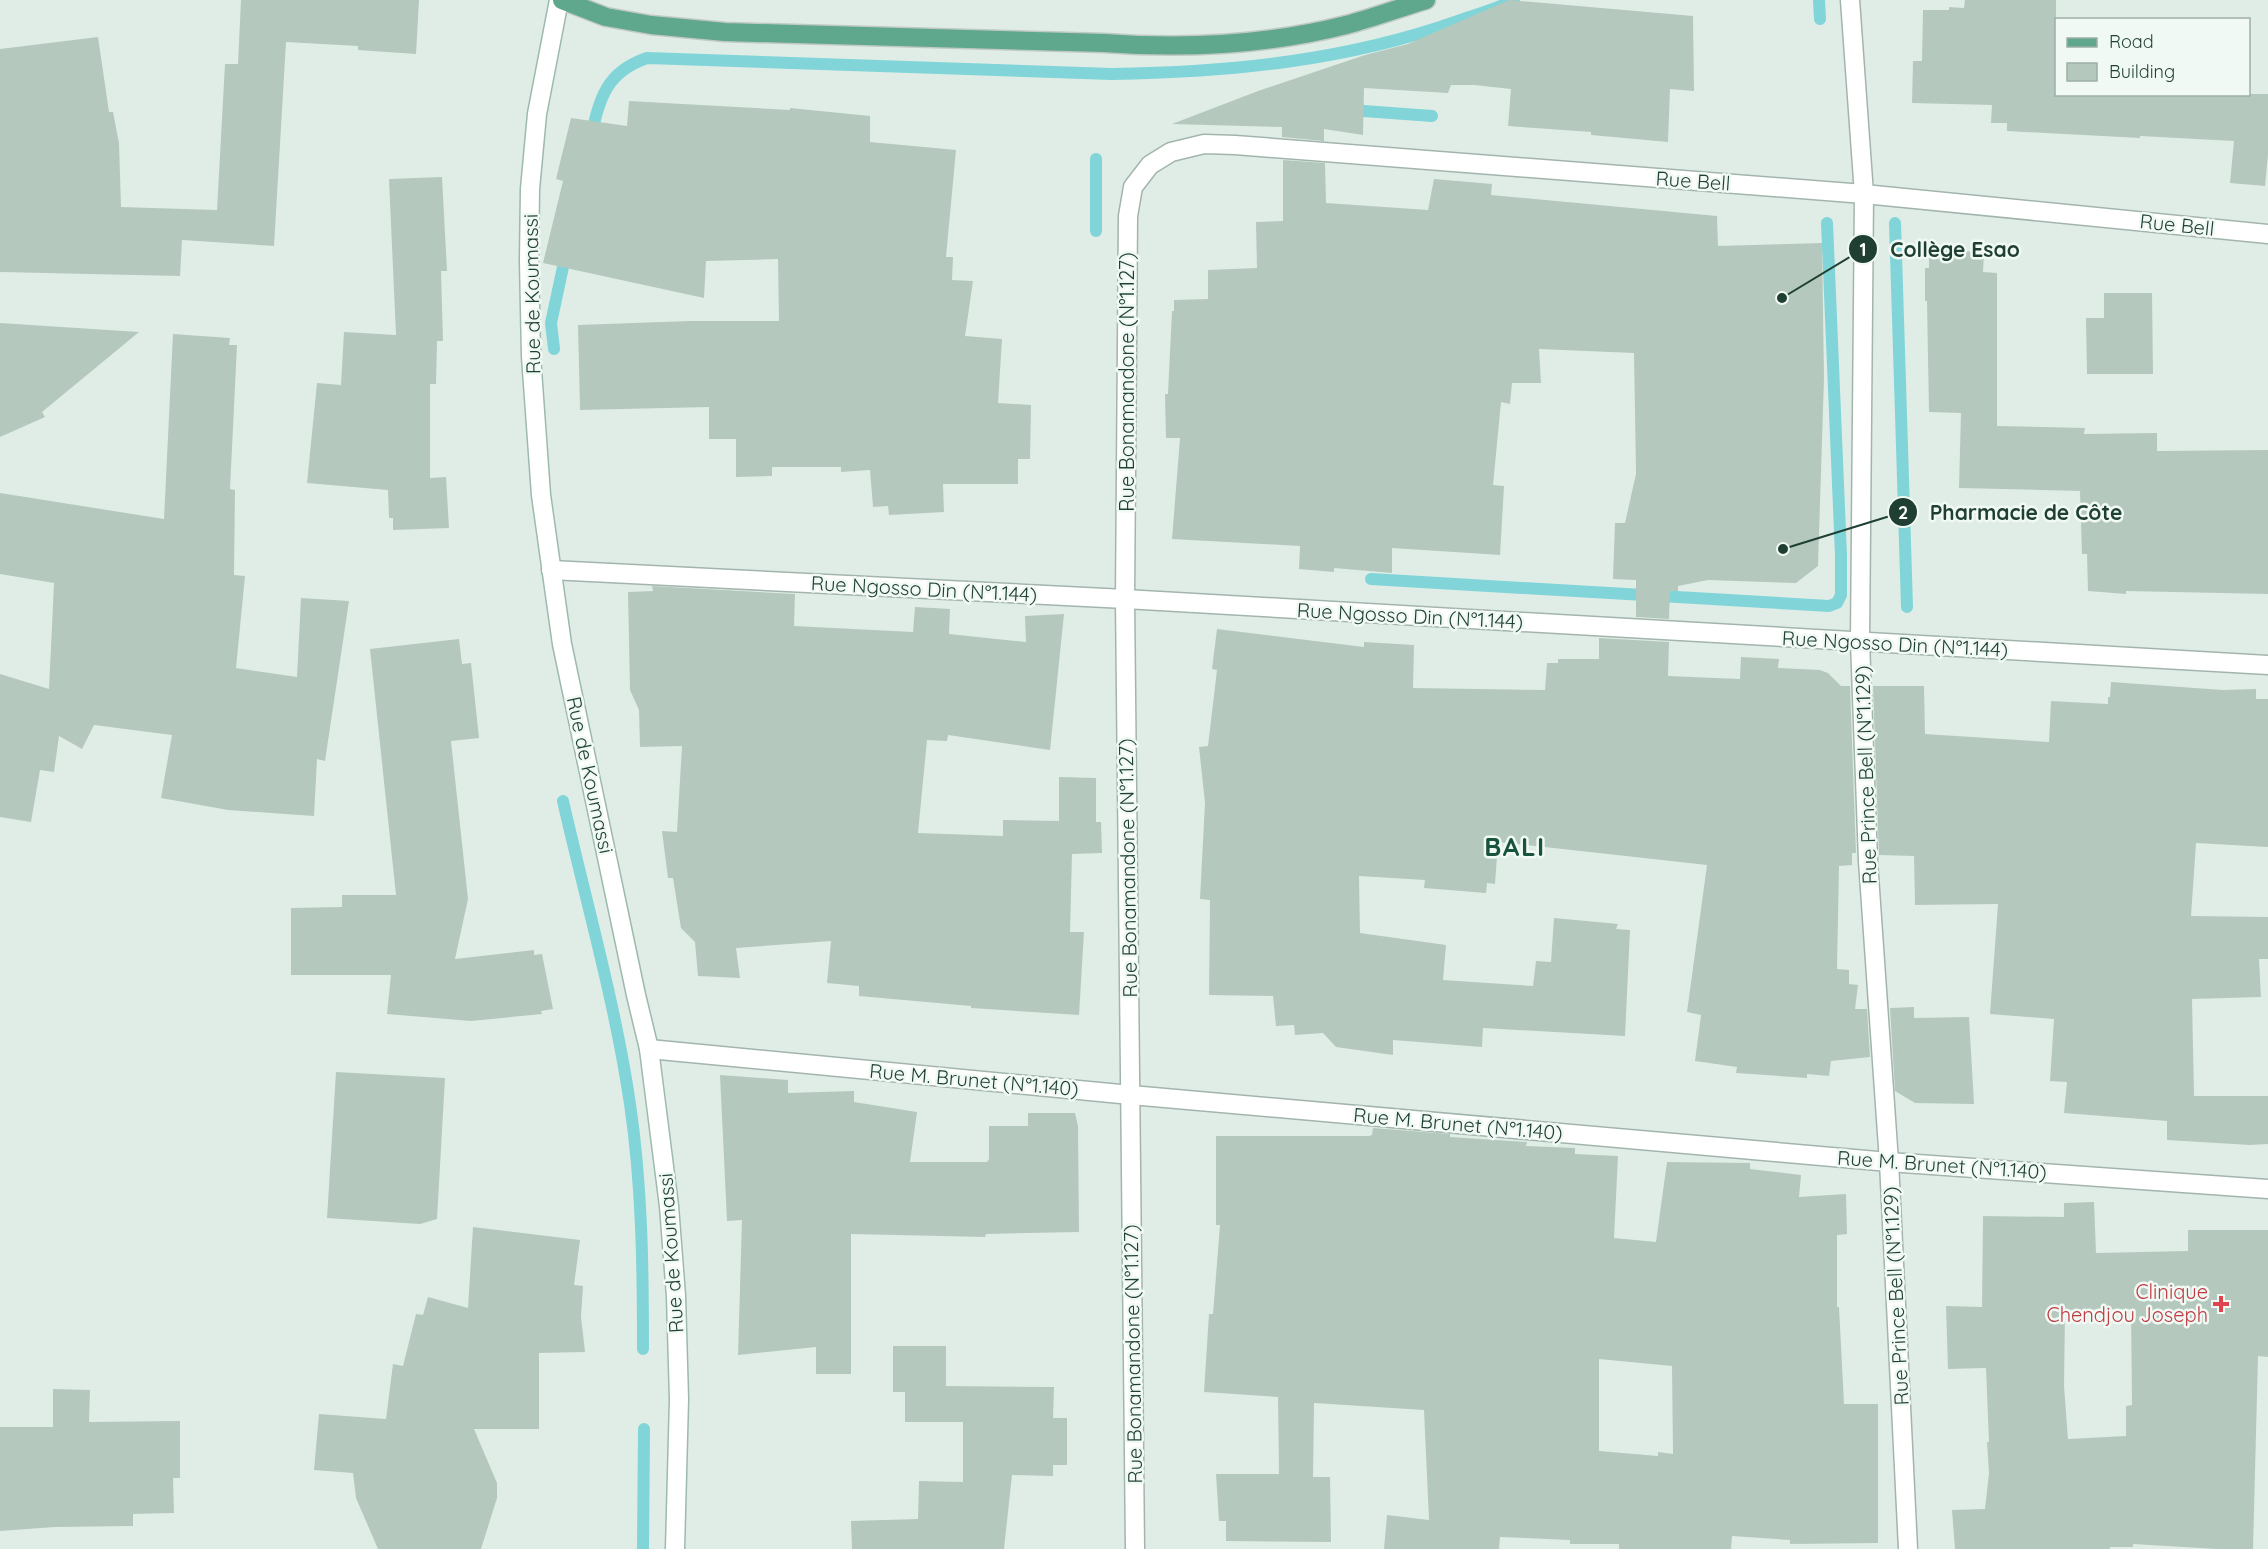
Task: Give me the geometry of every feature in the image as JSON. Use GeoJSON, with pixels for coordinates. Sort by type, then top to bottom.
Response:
{"type":"FeatureCollection","features":[{"type":"Feature","properties":{"kind":"main road"},"geometry":{"type":"LineString","coordinates":[[560,0],[606,17],[651,25],[725,32],[1157,47],[1258,41],[1346,25],[1425,0]]}},
{"type":"Feature","properties":{"kind":"street","name":"Rue de Koumassi"},"geometry":{"type":"LineString","coordinates":[[560,0],[537,114],[530,189],[531,356],[541,495],[562,644],[649,1049],[669,1206],[676,1296],[679,1399],[675,1549]]}},
{"type":"Feature","properties":{"kind":"street","name":"Rue Prince Bell (N°1.129)"},"geometry":{"type":"LineString","coordinates":[[1850,0],[1864,194],[1860,641],[1868,861],[1889,1162],[1908,1549]]}},
{"type":"Feature","properties":{"kind":"street","name":"Rue Bell"},"geometry":{"type":"LineString","coordinates":[[1133,187],[1150,165],[1171,152],[1203,144],[1864,194],[2268,234]]}},
{"type":"Feature","properties":{"kind":"street","name":"Rue Bonamandone (N°1.127)"},"geometry":{"type":"LineString","coordinates":[[1133,187],[1128,216],[1125,599],[1135,1549]]}},
{"type":"Feature","properties":{"kind":"street","name":"Rue Ngosso Din (N°1.144)"},"geometry":{"type":"LineString","coordinates":[[551,570],[1125,599],[2268,665]]}},
{"type":"Feature","properties":{"kind":"street","name":"Rue M. Brunet (N°1.140)"},"geometry":{"type":"LineString","coordinates":[[649,1049],[1131,1095],[1889,1162],[2268,1189]]}},
{"type":"Feature","properties":{"kind":"building"},"geometry":{"type":"Polygon","coordinates":[[[241,0],[419,0],[416,54],[358,50],[358,46],[286,42],[274,246],[182,240],[180,276],[0,272],[0,49],[98,37],[109,112],[113,112],[119,143],[121,207],[217,210],[225,64],[238,64],[241,0]]]}},
{"type":"Feature","properties":{"kind":"building"},"geometry":{"type":"Polygon","coordinates":[[[1509,0],[1693,16],[1694,91],[1670,89],[1668,142],[1591,135],[1591,132],[1508,126],[1511,89],[1474,85],[1451,85],[1448,93],[1364,88],[1363,135],[1324,129],[1324,141],[1282,137],[1282,127],[1172,124],[1258,91],[1365,55],[1408,44],[1509,0]]]}},
{"type":"Feature","properties":{"kind":"building"},"geometry":{"type":"Polygon","coordinates":[[[1965,0],[2056,0],[2055,96],[2250,96],[2250,94],[2268,94],[2268,155],[2265,186],[2230,183],[2234,141],[2007,131],[2007,123],[1991,123],[1992,105],[1912,103],[1913,61],[1922,61],[1923,10],[1964,8],[1965,0]]]}},
{"type":"Feature","properties":{"kind":"building"},"geometry":{"type":"Polygon","coordinates":[[[629,101],[790,110],[790,108],[870,116],[870,142],[956,150],[946,257],[953,257],[952,280],[973,281],[965,336],[1002,339],[998,403],[1031,405],[1030,459],[1018,459],[1018,484],[943,484],[944,512],[889,515],[888,506],[873,507],[870,470],[841,472],[841,467],[772,467],[772,476],[736,477],[736,439],[709,439],[709,407],[580,410],[578,325],[779,321],[778,259],[706,261],[704,298],[543,263],[563,181],[556,179],[571,118],[627,126],[629,101]]]}},
{"type":"Feature","properties":{"kind":"building"},"geometry":{"type":"Polygon","coordinates":[[[1283,160],[1325,163],[1326,203],[1428,210],[1434,179],[1492,184],[1491,195],[1717,216],[1718,246],[1822,243],[1824,378],[1818,566],[1796,583],[1708,580],[1678,586],[1678,591],[1670,591],[1669,619],[1636,617],[1636,580],[1613,579],[1615,523],[1625,523],[1636,474],[1634,353],[1539,349],[1541,383],[1512,383],[1510,404],[1501,402],[1493,485],[1504,486],[1500,555],[1392,548],[1392,573],[1334,568],[1334,572],[1299,569],[1300,546],[1172,539],[1180,438],[1166,438],[1165,394],[1168,394],[1174,300],[1208,299],[1208,270],[1257,268],[1256,222],[1283,221],[1283,160]]]}},
{"type":"Feature","properties":{"kind":"building"},"geometry":{"type":"Polygon","coordinates":[[[442,177],[447,271],[441,271],[443,341],[437,341],[436,384],[430,384],[430,478],[446,477],[449,528],[393,530],[393,518],[389,518],[388,490],[307,483],[317,383],[341,385],[344,332],[396,335],[389,179],[442,177]]]}},
{"type":"Feature","properties":{"kind":"building"},"geometry":{"type":"Polygon","coordinates":[[[1929,250],[1984,252],[1983,272],[1997,273],[1997,426],[2085,428],[2084,434],[2157,433],[2157,451],[2268,450],[2268,594],[2126,591],[2126,594],[2088,591],[2087,554],[2082,554],[2080,491],[1959,488],[1961,413],[1929,412],[1925,268],[1929,268],[1929,250]]]}},
{"type":"Feature","properties":{"kind":"building"},"geometry":{"type":"Polygon","coordinates":[[[2104,293],[2152,293],[2153,374],[2087,374],[2086,318],[2104,318],[2104,293]]]}},
{"type":"Feature","properties":{"kind":"building"},"geometry":{"type":"Polygon","coordinates":[[[0,323],[139,332],[42,412],[45,417],[0,437],[0,323]]]}},
{"type":"Feature","properties":{"kind":"building"},"geometry":{"type":"Polygon","coordinates":[[[173,334],[230,338],[229,345],[237,345],[230,489],[235,490],[234,575],[245,576],[236,668],[297,677],[301,598],[349,601],[325,761],[317,759],[314,816],[228,810],[161,798],[172,735],[94,725],[82,749],[59,736],[54,772],[40,770],[31,822],[0,817],[0,674],[49,689],[54,583],[0,574],[0,493],[164,519],[173,334]]]}},
{"type":"Feature","properties":{"kind":"building"},"geometry":{"type":"Polygon","coordinates":[[[652,586],[795,594],[794,626],[913,632],[915,607],[950,609],[949,634],[1026,642],[1025,616],[1064,614],[1050,750],[948,735],[947,741],[927,740],[918,833],[1003,836],[1003,820],[1059,821],[1059,777],[1096,778],[1096,822],[1101,822],[1102,853],[1072,854],[1070,932],[1084,932],[1079,1015],[971,1008],[971,1006],[859,996],[859,986],[827,983],[831,941],[736,948],[740,978],[698,976],[695,942],[681,928],[673,878],[668,878],[662,831],[677,832],[682,746],[640,747],[639,710],[630,690],[628,592],[653,591],[652,586]]]}},
{"type":"Feature","properties":{"kind":"building"},"geometry":{"type":"Polygon","coordinates":[[[1217,629],[1364,647],[1364,642],[1414,645],[1413,688],[1545,690],[1547,663],[1558,663],[1558,659],[1599,659],[1599,638],[1669,642],[1668,676],[1740,679],[1741,657],[1779,659],[1778,668],[1820,670],[1828,673],[1841,686],[1850,686],[1856,853],[1852,853],[1852,865],[1839,866],[1837,969],[1849,970],[1849,984],[1858,985],[1855,1009],[1867,1009],[1870,1057],[1831,1061],[1829,1076],[1807,1074],[1807,1078],[1736,1073],[1737,1067],[1695,1061],[1701,1015],[1687,1012],[1707,865],[1498,842],[1495,884],[1487,883],[1486,893],[1424,888],[1425,880],[1359,876],[1360,933],[1446,945],[1443,980],[1533,986],[1536,961],[1551,962],[1554,918],[1618,924],[1616,929],[1630,930],[1625,1036],[1483,1028],[1482,1047],[1393,1040],[1393,1055],[1336,1047],[1323,1033],[1295,1035],[1294,1025],[1276,1026],[1273,996],[1209,995],[1210,900],[1200,899],[1205,803],[1199,747],[1208,746],[1217,670],[1212,669],[1217,629]]]}},
{"type":"Feature","properties":{"kind":"building"},"geometry":{"type":"Polygon","coordinates":[[[459,639],[462,664],[471,663],[479,738],[451,741],[468,899],[455,959],[534,950],[534,955],[542,954],[553,1009],[541,1011],[542,1014],[471,1021],[387,1014],[391,975],[291,975],[291,908],[342,907],[342,895],[396,895],[370,649],[459,639]]]}},
{"type":"Feature","properties":{"kind":"building"},"geometry":{"type":"Polygon","coordinates":[[[2111,682],[2223,690],[2256,689],[2256,699],[2268,699],[2268,847],[2196,843],[2191,916],[2268,917],[2268,959],[2259,959],[2261,997],[2192,999],[2194,1096],[2268,1096],[2268,1144],[2167,1140],[2167,1121],[2064,1113],[2067,1082],[2050,1081],[2054,1019],[1990,1014],[1998,904],[1915,905],[1914,856],[1879,855],[1873,686],[1924,686],[1925,734],[2049,742],[2051,701],[2108,704],[2111,682]]]}},
{"type":"Feature","properties":{"kind":"building"},"geometry":{"type":"Polygon","coordinates":[[[1914,1007],[1914,1018],[1969,1017],[1974,1104],[1915,1103],[1895,1091],[1890,1008],[1914,1007]]]}},
{"type":"Feature","properties":{"kind":"building"},"geometry":{"type":"Polygon","coordinates":[[[336,1072],[445,1078],[437,1219],[420,1224],[327,1218],[336,1072]]]}},
{"type":"Feature","properties":{"kind":"building"},"geometry":{"type":"Polygon","coordinates":[[[720,1075],[788,1080],[788,1093],[854,1091],[854,1102],[917,1112],[910,1162],[987,1162],[989,1159],[989,1126],[1028,1126],[1028,1113],[1075,1113],[1078,1126],[1079,1232],[986,1234],[985,1237],[851,1234],[851,1374],[816,1374],[816,1347],[738,1355],[742,1220],[727,1221],[720,1075]]]}},
{"type":"Feature","properties":{"kind":"building"},"geometry":{"type":"Polygon","coordinates":[[[1373,1128],[1450,1134],[1450,1137],[1527,1142],[1526,1146],[1575,1148],[1575,1154],[1618,1156],[1614,1238],[1656,1242],[1667,1162],[1750,1163],[1750,1169],[1801,1175],[1799,1197],[1846,1194],[1847,1234],[1837,1235],[1837,1307],[1839,1307],[1844,1404],[1878,1404],[1878,1543],[1790,1544],[1790,1540],[1732,1536],[1731,1549],[1619,1549],[1619,1544],[1570,1544],[1570,1540],[1500,1537],[1499,1549],[1384,1549],[1387,1515],[1429,1520],[1424,1410],[1314,1403],[1313,1477],[1330,1477],[1331,1542],[1226,1541],[1226,1521],[1219,1521],[1216,1474],[1279,1474],[1278,1397],[1204,1392],[1209,1314],[1213,1314],[1220,1225],[1216,1225],[1216,1136],[1372,1135],[1373,1128]],[[1599,1359],[1599,1451],[1658,1456],[1658,1452],[1673,1454],[1672,1366],[1599,1359]]]}},
{"type":"Feature","properties":{"kind":"building"},"geometry":{"type":"Polygon","coordinates":[[[2094,1202],[2096,1253],[2188,1251],[2188,1230],[2268,1230],[2268,1357],[2258,1356],[2253,1549],[2133,1544],[2133,1547],[2110,1547],[2110,1549],[1955,1549],[1952,1510],[1985,1509],[1989,1473],[1987,1442],[1989,1442],[1986,1368],[1948,1369],[1946,1306],[1982,1307],[1983,1216],[2064,1217],[2064,1203],[2094,1202]],[[2131,1309],[2065,1310],[2064,1386],[2068,1439],[2126,1436],[2126,1406],[2132,1405],[2131,1309]]]}},
{"type":"Feature","properties":{"kind":"building"},"geometry":{"type":"Polygon","coordinates":[[[473,1227],[580,1240],[574,1285],[583,1286],[581,1317],[585,1352],[539,1353],[539,1429],[474,1429],[497,1483],[497,1498],[481,1549],[378,1549],[356,1498],[353,1473],[314,1470],[319,1414],[386,1419],[393,1364],[403,1366],[416,1314],[423,1315],[428,1297],[468,1308],[473,1227]]]}},
{"type":"Feature","properties":{"kind":"building"},"geometry":{"type":"Polygon","coordinates":[[[893,1346],[946,1346],[946,1386],[1054,1387],[1053,1418],[1067,1418],[1067,1465],[1053,1465],[1053,1476],[1012,1475],[1004,1549],[852,1549],[851,1521],[918,1519],[919,1481],[963,1482],[963,1422],[905,1422],[905,1392],[893,1392],[893,1346]]]}},
{"type":"Feature","properties":{"kind":"building"},"geometry":{"type":"Polygon","coordinates":[[[53,1389],[90,1390],[89,1422],[180,1421],[180,1478],[173,1478],[174,1513],[133,1514],[133,1526],[55,1527],[0,1531],[0,1427],[53,1427],[53,1389]]]}},
{"type":"Feature","properties":{"kind":"waterway"},"geometry":{"type":"LineString","coordinates":[[591,136],[607,88],[622,71],[647,58],[1112,74],[1156,73],[1244,67],[1330,55],[1416,35],[1514,0]]}},
{"type":"Feature","properties":{"kind":"waterway"},"geometry":{"type":"LineString","coordinates":[[1819,0],[1820,19]]}},
{"type":"Feature","properties":{"kind":"waterway"},"geometry":{"type":"LineString","coordinates":[[1350,110],[1432,116]]}},
{"type":"Feature","properties":{"kind":"waterway"},"geometry":{"type":"LineString","coordinates":[[1096,159],[1096,231]]}},
{"type":"Feature","properties":{"kind":"waterway"},"geometry":{"type":"LineString","coordinates":[[1371,579],[1829,606],[1837,603],[1841,595],[1841,555],[1827,223]]}},
{"type":"Feature","properties":{"kind":"waterway"},"geometry":{"type":"LineString","coordinates":[[1895,223],[1907,607]]}},
{"type":"Feature","properties":{"kind":"waterway"},"geometry":{"type":"LineString","coordinates":[[554,349],[551,323],[566,253]]}},
{"type":"Feature","properties":{"kind":"waterway"},"geometry":{"type":"LineString","coordinates":[[563,801],[608,990],[630,1104],[639,1195],[643,1349]]}},
{"type":"Feature","properties":{"kind":"waterway"},"geometry":{"type":"LineString","coordinates":[[643,1549],[644,1429]]}},
{"type":"Feature","properties":{"kind":"place","name":"Collège Esao"},"geometry":{"type":"Point","coordinates":[1782,298]}},
{"type":"Feature","properties":{"kind":"place","name":"Pharmacie de Côte"},"geometry":{"type":"Point","coordinates":[1783,549]}},
{"type":"Feature","properties":{"kind":"place","name":"Clinique Chendjou Joseph"},"geometry":{"type":"Point","coordinates":[2221,1304]}},
{"type":"Feature","properties":{"kind":"district","name":"BALI"},"geometry":{"type":"Point","coordinates":[1515,847]}}]}
